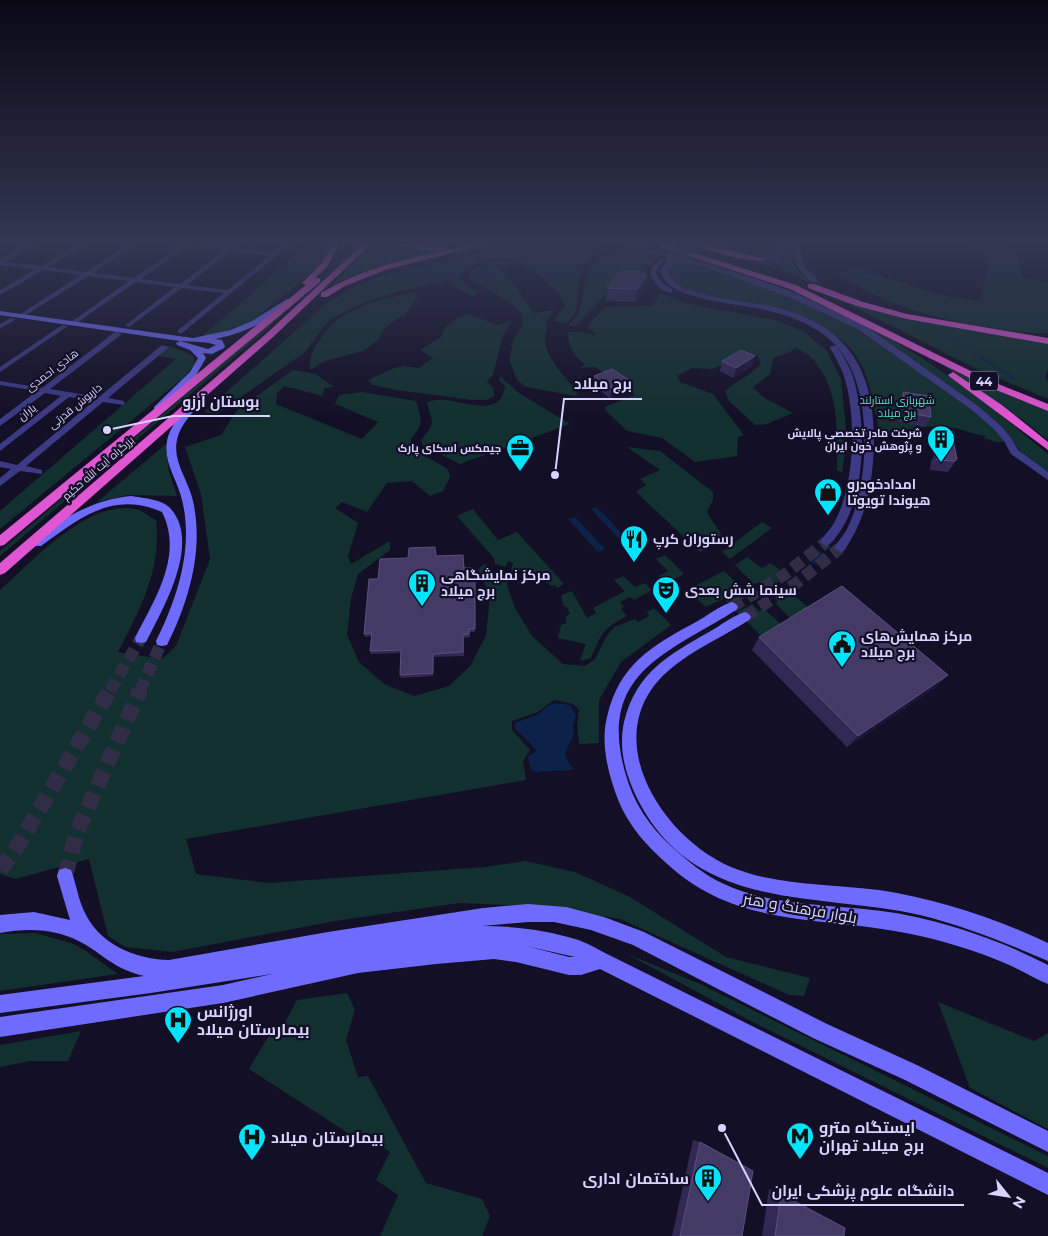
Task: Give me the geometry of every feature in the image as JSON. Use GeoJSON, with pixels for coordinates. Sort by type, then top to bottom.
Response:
{"type":"FeatureCollection","features":[{"type":"Feature","properties":{"kind":"highway","name":"بزرگراه آیت الله حکیم"},"geometry":{"type":"LineString","coordinates":[[3,540],[292,301]]}},
{"type":"Feature","properties":{"kind":"highway","name":"بزرگراه آیت الله حکیم"},"geometry":{"type":"LineString","coordinates":[[1,569],[307,301]]}},
{"type":"Feature","properties":{"kind":"highway"},"geometry":{"type":"LineString","coordinates":[[269,336],[316,301]]}},
{"type":"Feature","properties":{"kind":"highway","name":"44"},"geometry":{"type":"LineString","coordinates":[[824,301],[922,352],[999,388],[1048,408]]}},
{"type":"Feature","properties":{"kind":"highway","name":"44"},"geometry":{"type":"LineString","coordinates":[[834,301],[873,318],[971,368],[1048,401]]}},
{"type":"Feature","properties":{"kind":"highway"},"geometry":{"type":"LineString","coordinates":[[855,301],[882,310],[956,326],[1048,341]]}},
{"type":"Feature","properties":{"kind":"highway"},"geometry":{"type":"LineString","coordinates":[[871,301],[956,326]]}},
{"type":"Feature","properties":{"kind":"highway"},"geometry":{"type":"LineString","coordinates":[[986,332],[1048,336]]}},
{"type":"Feature","properties":{"kind":"highway"},"geometry":{"type":"LineString","coordinates":[[922,352],[998,406],[1048,447]]}},
{"type":"Feature","properties":{"kind":"main road"},"geometry":{"type":"LineString","coordinates":[[0,313],[64,326],[180,343],[192,343],[242,330],[291,301]]}},
{"type":"Feature","properties":{"kind":"main road"},"geometry":{"type":"LineString","coordinates":[[0,317],[73,323],[192,343],[202,358],[198,368],[145,422]]}},
{"type":"Feature","properties":{"kind":"main road"},"geometry":{"type":"LineString","coordinates":[[162,641],[174,616],[187,572],[193,534],[189,503],[172,457],[171,443],[173,436],[184,420],[212,384]]}},
{"type":"Feature","properties":{"kind":"main road"},"geometry":{"type":"LineString","coordinates":[[1,569],[65,523],[87,510],[110,502],[124,500],[150,502],[166,510],[171,516],[174,525],[175,542],[172,569],[165,592],[141,638]]}},
{"type":"Feature","properties":{"kind":"main road"},"geometry":{"type":"LineString","coordinates":[[153,617],[174,616]]}},
{"type":"Feature","properties":{"kind":"main road","name":"بلوار فرهنگ و هنر"},"geometry":{"type":"LineString","coordinates":[[1048,952],[1021,939],[959,916],[900,902],[766,884],[730,875],[698,857],[667,829],[644,797],[631,761],[631,724],[635,708],[650,681],[664,667],[732,616],[661,647],[639,667],[622,692],[611,724],[614,763],[628,804],[653,840],[688,873],[726,894],[767,905],[904,924],[961,937],[1021,960],[1048,975]]}},
{"type":"Feature","properties":{"kind":"main road"},"geometry":{"type":"LineString","coordinates":[[65,876],[70,899],[79,922],[89,937]]}},
{"type":"Feature","properties":{"kind":"main road"},"geometry":{"type":"LineString","coordinates":[[0,924],[10,922],[51,923],[89,937],[112,954],[128,962],[153,969],[169,969],[395,930],[484,917],[544,913],[560,915],[614,928],[638,938],[786,1014],[912,1073],[1048,1142]]}},
{"type":"Feature","properties":{"kind":"main road"},"geometry":{"type":"LineString","coordinates":[[0,1004],[151,984],[462,935],[487,933],[530,937],[576,948],[1048,1184]]}},
{"type":"Feature","properties":{"kind":"main road"},"geometry":{"type":"LineString","coordinates":[[0,1027],[223,994],[358,964],[426,956],[494,950],[516,953],[569,966],[581,966],[600,960]]}},
{"type":"Feature","properties":{"kind":"street"},"geometry":{"type":"LineString","coordinates":[[0,328],[44,301]]}},
{"type":"Feature","properties":{"kind":"street"},"geometry":{"type":"LineString","coordinates":[[73,323],[105,301]]}},
{"type":"Feature","properties":{"kind":"street"},"geometry":{"type":"LineString","coordinates":[[129,326],[163,301]]}},
{"type":"Feature","properties":{"kind":"street"},"geometry":{"type":"LineString","coordinates":[[181,332],[219,301]]}},
{"type":"Feature","properties":{"kind":"street"},"geometry":{"type":"LineString","coordinates":[[703,301],[757,308]]}},
{"type":"Feature","properties":{"kind":"street"},"geometry":{"type":"LineString","coordinates":[[722,301],[757,308],[816,332],[835,343],[854,364],[867,403],[870,426],[869,445],[861,510],[854,527],[840,548]]}},
{"type":"Feature","properties":{"kind":"street"},"geometry":{"type":"LineString","coordinates":[[804,301],[861,327],[891,346],[975,408],[998,428],[1008,440],[1014,452],[1048,476]]}},
{"type":"Feature","properties":{"kind":"street"},"geometry":{"type":"LineString","coordinates":[[0,370],[64,326]]}},
{"type":"Feature","properties":{"kind":"street","name":"هادی احمدی"},"geometry":{"type":"LineString","coordinates":[[0,423],[118,334]]}},
{"type":"Feature","properties":{"kind":"street"},"geometry":{"type":"LineString","coordinates":[[826,542],[841,522],[848,504],[856,445],[854,400],[835,343]]}},
{"type":"Feature","properties":{"kind":"street","name":"داریوش قدرتی"},"geometry":{"type":"LineString","coordinates":[[0,483],[165,347]]}},
{"type":"Feature","properties":{"kind":"street"},"geometry":{"type":"LineString","coordinates":[[0,383],[120,403]]}},
{"type":"Feature","properties":{"kind":"street","name":"یاران"},"geometry":{"type":"LineString","coordinates":[[0,448],[68,394]]}},
{"type":"Feature","properties":{"kind":"street"},"geometry":{"type":"LineString","coordinates":[[0,464],[39,472]]}},
{"type":"Feature","properties":{"kind":"street"},"geometry":{"type":"LineString","coordinates":[[848,504],[861,510]]}},
{"type":"Feature","properties":{"kind":"street"},"geometry":{"type":"LineString","coordinates":[[841,522],[854,527]]}},
{"type":"Feature","properties":{"kind":"green space"},"geometry":{"type":"Polygon","coordinates":[[[243,301],[277,301],[250,323],[200,338],[243,301]]]}},
{"type":"Feature","properties":{"kind":"green space"},"geometry":{"type":"Polygon","coordinates":[[[297,301],[298,301],[0,556],[0,551],[297,301]]]}},
{"type":"Feature","properties":{"kind":"green space"},"geometry":{"type":"Polygon","coordinates":[[[370,301],[331,319],[305,352],[217,414],[204,412],[328,302],[370,301]]]}},
{"type":"Feature","properties":{"kind":"green space"},"geometry":{"type":"Polygon","coordinates":[[[375,301],[415,301],[406,314],[396,319],[384,329],[378,340],[363,351],[325,361],[310,370],[312,353],[330,327],[351,312],[375,301]]]}},
{"type":"Feature","properties":{"kind":"green space"},"geometry":{"type":"Polygon","coordinates":[[[507,301],[526,301],[534,313],[554,310],[546,322],[545,345],[557,367],[578,393],[576,396],[526,387],[517,380],[509,360],[514,339],[523,324],[521,313],[507,301]]]}},
{"type":"Feature","properties":{"kind":"green space"},"geometry":{"type":"Polygon","coordinates":[[[563,301],[577,301],[575,311],[567,323],[555,321],[555,319],[565,305],[563,301]]]}},
{"type":"Feature","properties":{"kind":"green space"},"geometry":{"type":"Polygon","coordinates":[[[581,301],[600,301],[579,323],[575,326],[568,326],[579,313],[581,301]]]}},
{"type":"Feature","properties":{"kind":"green space"},"geometry":{"type":"Polygon","coordinates":[[[656,301],[680,301],[689,304],[775,320],[803,331],[827,351],[841,379],[847,438],[842,473],[837,470],[835,411],[828,383],[812,358],[796,347],[790,352],[773,358],[770,374],[753,387],[763,397],[793,413],[767,424],[755,425],[729,401],[725,391],[761,363],[758,356],[743,354],[713,369],[692,368],[677,376],[680,382],[713,394],[744,435],[738,437],[737,456],[695,462],[662,438],[627,431],[606,411],[605,407],[635,395],[595,367],[580,368],[585,365],[572,351],[568,332],[596,335],[587,326],[605,307],[653,306],[656,301]]]}},
{"type":"Feature","properties":{"kind":"green space","name":"شهربازی استارلند برج میلاد"},"geometry":{"type":"Polygon","coordinates":[[[725,301],[798,301],[859,327],[971,407],[997,429],[1005,442],[996,442],[984,438],[986,436],[955,428],[936,426],[908,429],[881,438],[866,376],[853,351],[839,338],[822,328],[783,314],[725,301]]]}},
{"type":"Feature","properties":{"kind":"green space"},"geometry":{"type":"Polygon","coordinates":[[[803,301],[816,301],[841,312],[934,366],[992,408],[1048,454],[1048,472],[1025,457],[1000,426],[886,341],[803,301]]]}},
{"type":"Feature","properties":{"kind":"green space"},"geometry":{"type":"Polygon","coordinates":[[[840,301],[917,321],[1048,342],[1048,369],[1045,377],[1048,383],[1048,399],[979,370],[840,301]]]}},
{"type":"Feature","properties":{"kind":"green space"},"geometry":{"type":"Polygon","coordinates":[[[889,301],[978,301],[1048,301],[1048,333],[993,329],[972,325],[914,311],[889,301]]]}},
{"type":"Feature","properties":{"kind":"green space"},"geometry":{"type":"Polygon","coordinates":[[[468,314],[497,325],[511,321],[502,338],[493,375],[487,381],[494,389],[494,396],[487,400],[472,400],[396,390],[373,385],[368,380],[394,368],[403,366],[419,368],[433,358],[420,350],[441,337],[445,327],[457,318],[468,314]]]}},
{"type":"Feature","properties":{"kind":"green space"},"geometry":{"type":"Polygon","coordinates":[[[168,346],[193,356],[195,364],[183,378],[0,529],[0,511],[176,359],[157,356],[168,346]]]}},
{"type":"Feature","properties":{"kind":"green space"},"geometry":{"type":"Polygon","coordinates":[[[941,364],[997,390],[1048,410],[1048,440],[1003,405],[941,364]]]}},
{"type":"Feature","properties":{"kind":"green space"},"geometry":{"type":"Polygon","coordinates":[[[293,370],[316,374],[334,387],[324,388],[323,396],[284,386],[277,393],[276,404],[362,439],[378,422],[335,404],[339,395],[362,392],[416,401],[421,422],[411,439],[411,448],[448,469],[450,477],[443,491],[430,496],[412,481],[387,483],[367,512],[342,502],[335,508],[358,523],[348,557],[351,564],[390,541],[390,550],[358,574],[351,599],[347,635],[359,662],[384,684],[414,696],[449,686],[470,666],[486,636],[490,596],[478,569],[485,564],[496,573],[506,576],[515,608],[532,636],[563,664],[585,666],[595,659],[606,637],[614,627],[635,619],[638,622],[649,616],[647,612],[654,608],[671,625],[621,662],[599,700],[599,743],[579,744],[577,725],[579,710],[573,704],[554,700],[538,712],[512,721],[512,730],[530,750],[523,761],[526,780],[186,839],[196,874],[268,883],[485,867],[526,861],[575,872],[630,897],[726,957],[810,978],[804,996],[789,995],[620,919],[553,907],[459,903],[335,921],[173,952],[125,947],[108,936],[89,859],[15,879],[0,874],[0,590],[46,548],[83,522],[102,513],[121,508],[139,510],[156,520],[156,555],[141,604],[118,652],[162,659],[176,646],[210,559],[201,494],[185,447],[221,435],[237,410],[293,370]]]}},
{"type":"Feature","properties":{"kind":"green space"},"geometry":{"type":"Polygon","coordinates":[[[500,376],[519,393],[570,424],[460,464],[423,446],[421,440],[432,423],[427,403],[436,400],[447,400],[472,405],[484,406],[494,404],[501,398],[505,386],[499,380],[500,376]]]}},
{"type":"Feature","properties":{"kind":"green space"},"geometry":{"type":"Polygon","coordinates":[[[166,444],[169,472],[177,496],[128,495],[97,502],[166,444]]]}},
{"type":"Feature","properties":{"kind":"green space"},"geometry":{"type":"Polygon","coordinates":[[[627,447],[660,451],[713,492],[713,500],[707,512],[722,536],[717,543],[700,552],[636,492],[646,485],[640,479],[660,470],[627,447]]]}},
{"type":"Feature","properties":{"kind":"green space"},"geometry":{"type":"Polygon","coordinates":[[[473,509],[498,540],[517,532],[564,584],[557,588],[555,585],[551,586],[545,581],[547,579],[539,574],[537,576],[520,569],[518,572],[511,570],[513,563],[508,561],[505,567],[495,564],[493,557],[457,516],[473,509]]]}},
{"type":"Feature","properties":{"kind":"green space"},"geometry":{"type":"Polygon","coordinates":[[[762,522],[772,528],[730,559],[722,552],[762,522]]]}},
{"type":"Feature","properties":{"kind":"green space"},"geometry":{"type":"Polygon","coordinates":[[[665,555],[684,574],[667,583],[659,576],[668,571],[656,559],[665,555]]]}},
{"type":"Feature","properties":{"kind":"green space"},"geometry":{"type":"Polygon","coordinates":[[[747,557],[762,568],[770,563],[787,574],[778,580],[779,582],[767,588],[760,582],[754,584],[735,565],[747,557]]]}},
{"type":"Feature","properties":{"kind":"green space"},"geometry":{"type":"Polygon","coordinates":[[[724,571],[743,589],[738,592],[745,598],[732,606],[723,599],[706,607],[687,590],[724,571]]]}},
{"type":"Feature","properties":{"kind":"green space"},"geometry":{"type":"Polygon","coordinates":[[[623,576],[635,587],[645,583],[652,590],[634,600],[630,597],[620,602],[624,607],[621,609],[627,616],[604,632],[591,658],[580,661],[586,644],[558,638],[561,625],[566,623],[566,616],[570,614],[567,607],[564,607],[561,595],[572,591],[587,618],[596,613],[593,608],[625,591],[614,580],[623,576]]]}},
{"type":"Feature","properties":{"kind":"green space"},"geometry":{"type":"Polygon","coordinates":[[[785,587],[810,609],[792,620],[775,603],[779,600],[771,593],[785,587]]]}},
{"type":"Feature","properties":{"kind":"green space"},"geometry":{"type":"Polygon","coordinates":[[[752,604],[759,611],[764,609],[782,625],[761,636],[737,612],[752,604]]]}},
{"type":"Feature","properties":{"kind":"green space"},"geometry":{"type":"Polygon","coordinates":[[[35,933],[71,943],[83,949],[118,974],[0,991],[0,934],[35,933]]]}},
{"type":"Feature","properties":{"kind":"green space"},"geometry":{"type":"Polygon","coordinates":[[[627,954],[698,983],[1048,1156],[1048,1168],[749,1020],[627,954]]]}},
{"type":"Feature","properties":{"kind":"green space"},"geometry":{"type":"Polygon","coordinates":[[[347,993],[355,1010],[346,1040],[358,1077],[368,1076],[426,1183],[482,1199],[490,1216],[482,1236],[380,1236],[398,1195],[376,1180],[390,1152],[369,1138],[362,1142],[249,1069],[272,1030],[282,1028],[297,1000],[347,993]]]}},
{"type":"Feature","properties":{"kind":"green space"},"geometry":{"type":"Polygon","coordinates":[[[938,1002],[1034,1041],[1048,1033],[1048,1129],[970,1088],[938,1002]]]}},
{"type":"Feature","properties":{"kind":"green space"},"geometry":{"type":"Polygon","coordinates":[[[81,1031],[68,1061],[31,1061],[0,1067],[0,1045],[81,1031]]]}},
{"type":"Feature","properties":{"kind":"water"},"geometry":{"type":"Polygon","coordinates":[[[597,507],[627,539],[621,541],[591,509],[597,507]]]}},
{"type":"Feature","properties":{"kind":"water"},"geometry":{"type":"Polygon","coordinates":[[[575,517],[605,549],[598,552],[568,519],[575,517]]]}},
{"type":"Feature","properties":{"kind":"water"},"geometry":{"type":"Polygon","coordinates":[[[816,549],[827,555],[830,560],[826,565],[816,565],[807,559],[807,552],[816,549]]]}},
{"type":"Feature","properties":{"kind":"water"},"geometry":{"type":"Polygon","coordinates":[[[555,703],[570,705],[576,715],[573,727],[574,734],[565,753],[568,762],[574,770],[534,772],[530,767],[528,756],[537,751],[515,728],[515,723],[539,714],[546,707],[555,703]]]}},
{"type":"Feature","properties":{"kind":"building"},"geometry":{"type":"Polygon","coordinates":[[[741,350],[755,356],[736,368],[722,361],[741,350]]]}},
{"type":"Feature","properties":{"kind":"building"},"geometry":{"type":"Polygon","coordinates":[[[612,369],[629,380],[612,388],[594,376],[612,369]]]}},
{"type":"Feature","properties":{"kind":"building"},"geometry":{"type":"Polygon","coordinates":[[[903,392],[929,396],[931,417],[904,412],[903,392]]]}},
{"type":"Feature","properties":{"kind":"building"},"geometry":{"type":"Polygon","coordinates":[[[945,441],[951,441],[954,444],[957,459],[955,461],[937,460],[938,450],[945,441]]]}},
{"type":"Feature","properties":{"kind":"building","name":"مرکز نمایشگاهی برج میلاد"},"geometry":{"type":"Polygon","coordinates":[[[435,547],[436,556],[463,555],[464,568],[472,568],[472,576],[475,576],[475,629],[469,629],[469,634],[463,635],[463,652],[433,654],[433,673],[400,675],[401,650],[370,651],[372,633],[364,634],[369,579],[378,579],[380,559],[408,558],[409,548],[435,547]]]}},
{"type":"Feature","properties":{"kind":"building","name":"مرکز همایش‌های برج میلاد"},"geometry":{"type":"Polygon","coordinates":[[[842,586],[948,675],[858,736],[759,637],[842,586]]]}},
{"type":"Feature","properties":{"kind":"building","name":"ساختمان اداری"},"geometry":{"type":"Polygon","coordinates":[[[700,1142],[753,1171],[742,1236],[680,1236],[700,1142]]]}},
{"type":"Feature","properties":{"kind":"building"},"geometry":{"type":"Polygon","coordinates":[[[781,1194],[845,1228],[844,1236],[775,1236],[781,1194]]]}},
{"type":"Feature","properties":{"kind":"waterway"},"geometry":{"type":"LineString","coordinates":[[887,301],[896,305]]}},
{"type":"Feature","properties":{"kind":"waterway"},"geometry":{"type":"LineString","coordinates":[[939,331],[982,358]]}},
{"type":"Feature","properties":{"kind":"waterway"},"geometry":{"type":"LineString","coordinates":[[980,357],[1013,378]]}},
{"type":"Feature","properties":{"kind":"tunnel"},"geometry":{"type":"LineString","coordinates":[[732,607],[784,575],[826,542]]}},
{"type":"Feature","properties":{"kind":"tunnel"},"geometry":{"type":"LineString","coordinates":[[745,617],[795,584],[840,548]]}},
{"type":"Feature","properties":{"kind":"tunnel"},"geometry":{"type":"LineString","coordinates":[[110,691],[141,638]]}},
{"type":"Feature","properties":{"kind":"tunnel"},"geometry":{"type":"LineString","coordinates":[[140,691],[162,641]]}},
{"type":"Feature","properties":{"kind":"tunnel"},"geometry":{"type":"LineString","coordinates":[[0,870],[17,847],[110,690]]}},
{"type":"Feature","properties":{"kind":"tunnel"},"geometry":{"type":"LineString","coordinates":[[65,876],[77,832],[140,690]]}},
{"type":"Feature","properties":{"kind":"place","name":"بوستان آرزو"},"geometry":{"type":"Point","coordinates":[107,430]}},
{"type":"Feature","properties":{"kind":"place","name":"شرکت مادر تخصصی پالایش و پژوهش خون ایران"},"geometry":{"type":"Point","coordinates":[941,463]}},
{"type":"Feature","properties":{"kind":"place","name":"جیمکس اسکای پارک"},"geometry":{"type":"Point","coordinates":[520,472]}},
{"type":"Feature","properties":{"kind":"place","name":"برج میلاد"},"geometry":{"type":"Point","coordinates":[555,475]}},
{"type":"Feature","properties":{"kind":"place","name":"امدادخودرو هیوندا تویوتا"},"geometry":{"type":"Point","coordinates":[828,516]}},
{"type":"Feature","properties":{"kind":"place","name":"رستوران کرپ"},"geometry":{"type":"Point","coordinates":[634,563]}},
{"type":"Feature","properties":{"kind":"place","name":"مرکز نمایشگاهی برج میلاد"},"geometry":{"type":"Point","coordinates":[422,607]}},
{"type":"Feature","properties":{"kind":"place","name":"سینما شش بعدی"},"geometry":{"type":"Point","coordinates":[666,614]}},
{"type":"Feature","properties":{"kind":"place","name":"مرکز همایش‌های برج میلاد"},"geometry":{"type":"Point","coordinates":[842,668]}},
{"type":"Feature","properties":{"kind":"place","name":"اورژانس بیمارستان میلاد"},"geometry":{"type":"Point","coordinates":[178,1044]}},
{"type":"Feature","properties":{"kind":"place","name":"دانشگاه علوم پزشکی ایران"},"geometry":{"type":"Point","coordinates":[722,1128]}},
{"type":"Feature","properties":{"kind":"place","name":"ایستگاه مترو برج میلاد تهران"},"geometry":{"type":"Point","coordinates":[800,1160]}},
{"type":"Feature","properties":{"kind":"place","name":"بیمارستان میلاد"},"geometry":{"type":"Point","coordinates":[252,1161]}},
{"type":"Feature","properties":{"kind":"place","name":"ساختمان اداری"},"geometry":{"type":"Point","coordinates":[708,1202]}}]}
